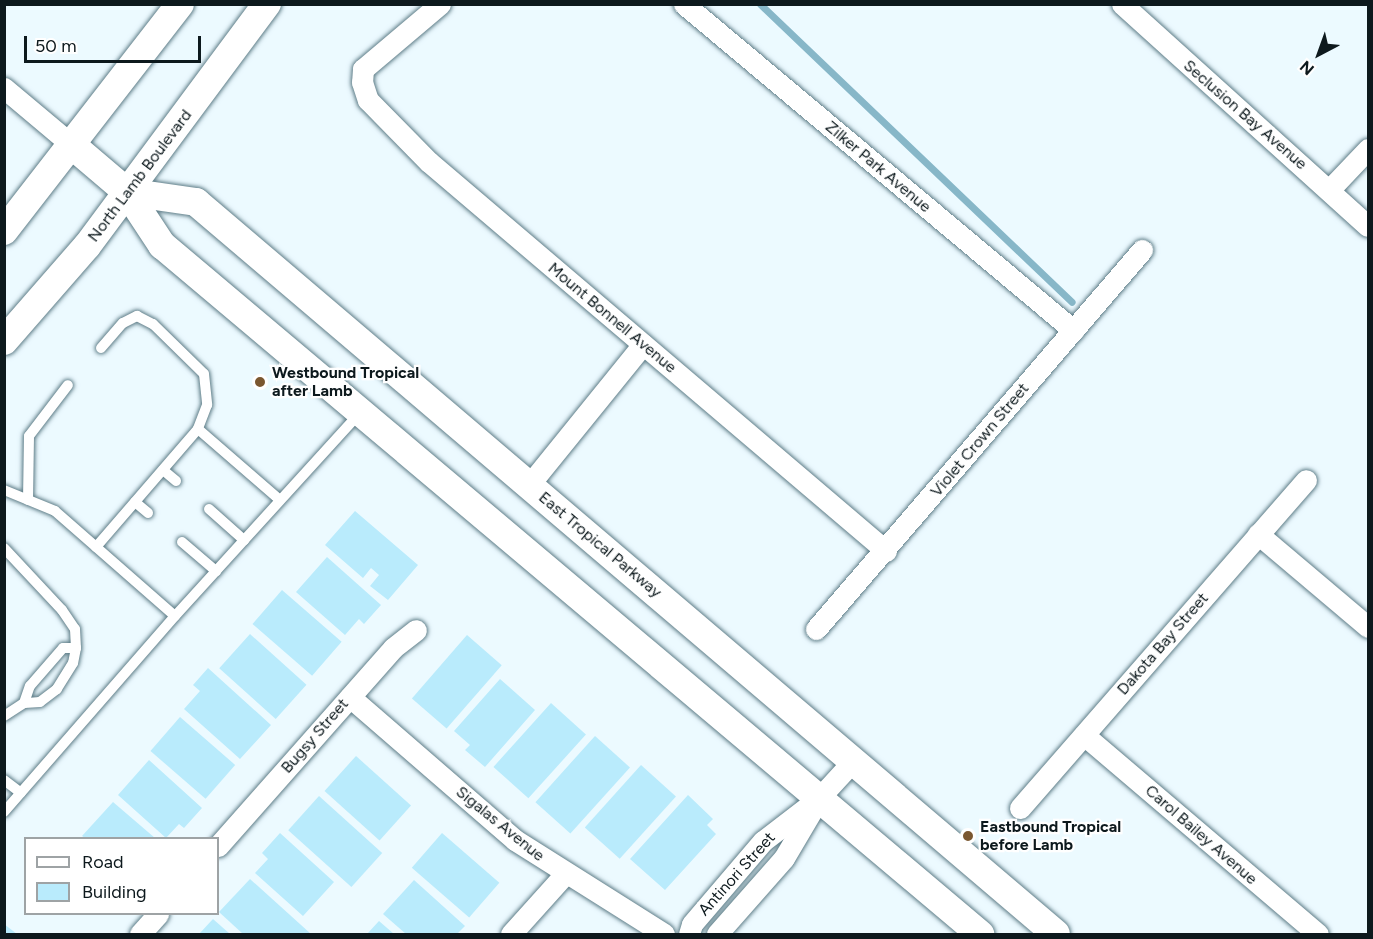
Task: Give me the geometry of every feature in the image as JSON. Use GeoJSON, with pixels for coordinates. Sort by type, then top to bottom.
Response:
{"type":"FeatureCollection","features":[{"type":"Feature","properties":{"kind":"main road"},"geometry":{"type":"LineString","coordinates":[[4,231],[73,146],[180,4]]}},
{"type":"Feature","properties":{"kind":"main road","name":"North Lamb Boulevard"},"geometry":{"type":"LineString","coordinates":[[4,341],[87,246],[267,4]]}},
{"type":"Feature","properties":{"kind":"main road"},"geometry":{"type":"LineString","coordinates":[[73,146],[127,192],[162,244],[980,934]]}},
{"type":"Feature","properties":{"kind":"main road","name":"East Tropical Parkway"},"geometry":{"type":"LineString","coordinates":[[127,192],[196,202],[1056,934]]}},
{"type":"Feature","properties":{"kind":"street","name":"Mount Bonnell Avenue"},"geometry":{"type":"LineString","coordinates":[[440,4],[363,69],[362,82],[368,100],[388,123],[886,551]]}},
{"type":"Feature","properties":{"kind":"street","name":"Zilker Park Avenue"},"geometry":{"type":"LineString","coordinates":[[684,4],[1073,330]]}},
{"type":"Feature","properties":{"kind":"street","name":"Seclusion Bay Avenue"},"geometry":{"type":"LineString","coordinates":[[1131,7],[1368,226]]}},
{"type":"Feature","properties":{"kind":"street"},"geometry":{"type":"LineString","coordinates":[[4,88],[73,146]]}},
{"type":"Feature","properties":{"kind":"street"},"geometry":{"type":"LineString","coordinates":[[1330,189],[1368,149]]}},
{"type":"Feature","properties":{"kind":"street","name":"Violet Crown Street"},"geometry":{"type":"LineString","coordinates":[[816,629],[886,551],[1142,250]]}},
{"type":"Feature","properties":{"kind":"street"},"geometry":{"type":"LineString","coordinates":[[529,485],[643,344]]}},
{"type":"Feature","properties":{"kind":"street","name":"Dakota Bay Street"},"geometry":{"type":"LineString","coordinates":[[1020,808],[1306,480]]}},
{"type":"Feature","properties":{"kind":"street"},"geometry":{"type":"LineString","coordinates":[[1258,534],[1368,627]]}},
{"type":"Feature","properties":{"kind":"street","name":"Bugsy Street"},"geometry":{"type":"LineString","coordinates":[[219,845],[393,648],[416,630]]}},
{"type":"Feature","properties":{"kind":"street","name":"Sigalas Avenue"},"geometry":{"type":"LineString","coordinates":[[350,697],[515,840],[664,934]]}},
{"type":"Feature","properties":{"kind":"street","name":"Carol Bailey Avenue"},"geometry":{"type":"LineString","coordinates":[[1084,735],[1317,934]]}},
{"type":"Feature","properties":{"kind":"street","name":"Antinori Street"},"geometry":{"type":"LineString","coordinates":[[689,934],[692,924],[764,841],[820,797],[854,760]]}},
{"type":"Feature","properties":{"kind":"street","name":"Antinori Street"},"geometry":{"type":"LineString","coordinates":[[717,934],[784,858],[820,797]]}},
{"type":"Feature","properties":{"kind":"street"},"geometry":{"type":"LineString","coordinates":[[511,934],[565,873]]}},
{"type":"Feature","properties":{"kind":"street"},"geometry":{"type":"LineString","coordinates":[[140,934],[157,915]]}},
{"type":"Feature","properties":{"kind":"lane"},"geometry":{"type":"LineString","coordinates":[[96,547],[198,429],[207,405],[204,374],[153,324],[137,316],[130,319],[101,348]]}},
{"type":"Feature","properties":{"kind":"lane"},"geometry":{"type":"LineString","coordinates":[[28,500],[29,436],[68,385]]}},
{"type":"Feature","properties":{"kind":"lane"},"geometry":{"type":"LineString","coordinates":[[4,812],[175,616],[360,413]]}},
{"type":"Feature","properties":{"kind":"lane"},"geometry":{"type":"LineString","coordinates":[[198,429],[280,500]]}},
{"type":"Feature","properties":{"kind":"lane"},"geometry":{"type":"LineString","coordinates":[[163,470],[176,481]]}},
{"type":"Feature","properties":{"kind":"lane"},"geometry":{"type":"LineString","coordinates":[[4,490],[55,511],[175,616]]}},
{"type":"Feature","properties":{"kind":"lane"},"geometry":{"type":"LineString","coordinates":[[135,502],[148,513]]}},
{"type":"Feature","properties":{"kind":"lane"},"geometry":{"type":"LineString","coordinates":[[209,509],[244,540]]}},
{"type":"Feature","properties":{"kind":"lane"},"geometry":{"type":"LineString","coordinates":[[182,542],[216,571]]}},
{"type":"Feature","properties":{"kind":"lane"},"geometry":{"type":"LineString","coordinates":[[4,548],[69,619],[75,629],[76,648],[73,663],[57,690],[40,702],[24,703],[4,716]]}},
{"type":"Feature","properties":{"kind":"lane"},"geometry":{"type":"LineString","coordinates":[[24,703],[30,686],[63,648],[76,648]]}},
{"type":"Feature","properties":{"kind":"lane"},"geometry":{"type":"LineString","coordinates":[[4,780],[21,793]]}},
{"type":"Feature","properties":{"kind":"building"},"geometry":{"type":"Polygon","coordinates":[[[355,511],[418,565],[388,600],[370,586],[379,575],[371,568],[363,578],[325,545],[355,511]]]}},
{"type":"Feature","properties":{"kind":"building"},"geometry":{"type":"Polygon","coordinates":[[[327,557],[381,605],[364,624],[359,619],[345,635],[296,592],[327,557]]]}},
{"type":"Feature","properties":{"kind":"building"},"geometry":{"type":"Polygon","coordinates":[[[282,590],[342,642],[312,676],[252,624],[282,590]]]}},
{"type":"Feature","properties":{"kind":"building"},"geometry":{"type":"Polygon","coordinates":[[[250,634],[306,685],[276,719],[219,668],[250,634]]]}},
{"type":"Feature","properties":{"kind":"building"},"geometry":{"type":"Polygon","coordinates":[[[467,635],[502,665],[447,729],[412,698],[467,635]]]}},
{"type":"Feature","properties":{"kind":"building"},"geometry":{"type":"Polygon","coordinates":[[[208,668],[271,725],[240,759],[184,709],[200,691],[193,685],[208,668]]]}},
{"type":"Feature","properties":{"kind":"building"},"geometry":{"type":"Polygon","coordinates":[[[500,679],[535,710],[485,767],[465,750],[470,745],[454,731],[500,679]]]}},
{"type":"Feature","properties":{"kind":"building"},"geometry":{"type":"Polygon","coordinates":[[[551,703],[586,734],[528,798],[493,767],[551,703]]]}},
{"type":"Feature","properties":{"kind":"building"},"geometry":{"type":"Polygon","coordinates":[[[180,717],[235,765],[206,799],[150,751],[180,717]]]}},
{"type":"Feature","properties":{"kind":"building"},"geometry":{"type":"Polygon","coordinates":[[[595,736],[630,767],[570,834],[535,802],[595,736]]]}},
{"type":"Feature","properties":{"kind":"building"},"geometry":{"type":"Polygon","coordinates":[[[356,756],[411,806],[380,840],[325,791],[356,756]]]}},
{"type":"Feature","properties":{"kind":"building"},"geometry":{"type":"Polygon","coordinates":[[[149,760],[202,808],[184,828],[179,824],[165,837],[118,795],[149,760]]]}},
{"type":"Feature","properties":{"kind":"building"},"geometry":{"type":"Polygon","coordinates":[[[641,765],[676,796],[620,859],[585,827],[641,765]]]}},
{"type":"Feature","properties":{"kind":"building"},"geometry":{"type":"Polygon","coordinates":[[[688,795],[713,819],[707,825],[716,834],[665,890],[630,859],[688,795]]]}},
{"type":"Feature","properties":{"kind":"building"},"geometry":{"type":"Polygon","coordinates":[[[319,796],[382,853],[351,887],[288,830],[319,796]]]}},
{"type":"Feature","properties":{"kind":"building"},"geometry":{"type":"Polygon","coordinates":[[[113,802],[154,837],[84,837],[82,836],[113,802]]]}},
{"type":"Feature","properties":{"kind":"building"},"geometry":{"type":"Polygon","coordinates":[[[280,833],[334,882],[303,916],[255,873],[268,859],[262,853],[280,833]]]}},
{"type":"Feature","properties":{"kind":"building"},"geometry":{"type":"Polygon","coordinates":[[[442,833],[499,883],[469,918],[412,868],[442,833]]]}},
{"type":"Feature","properties":{"kind":"building"},"geometry":{"type":"Polygon","coordinates":[[[250,879],[311,934],[243,934],[219,912],[250,879]]]}},
{"type":"Feature","properties":{"kind":"building"},"geometry":{"type":"Polygon","coordinates":[[[414,880],[465,926],[457,934],[406,934],[383,914],[414,880]]]}},
{"type":"Feature","properties":{"kind":"building"},"geometry":{"type":"Polygon","coordinates":[[[213,919],[230,934],[199,934],[213,919]]]}},
{"type":"Feature","properties":{"kind":"building"},"geometry":{"type":"Polygon","coordinates":[[[379,921],[394,934],[367,934],[379,921]]]}},
{"type":"Feature","properties":{"kind":"building"},"geometry":{"type":"Polygon","coordinates":[[[4,924],[17,934],[4,934],[4,924]]]}},
{"type":"Feature","properties":{"kind":"waterway"},"geometry":{"type":"LineString","coordinates":[[760,4],[1072,302]]}},
{"type":"Feature","properties":{"kind":"place","name":"Westbound Tropical after Lamb"},"geometry":{"type":"Point","coordinates":[260,382]}},
{"type":"Feature","properties":{"kind":"place","name":"Eastbound Tropical before Lamb"},"geometry":{"type":"Point","coordinates":[968,836]}}]}
